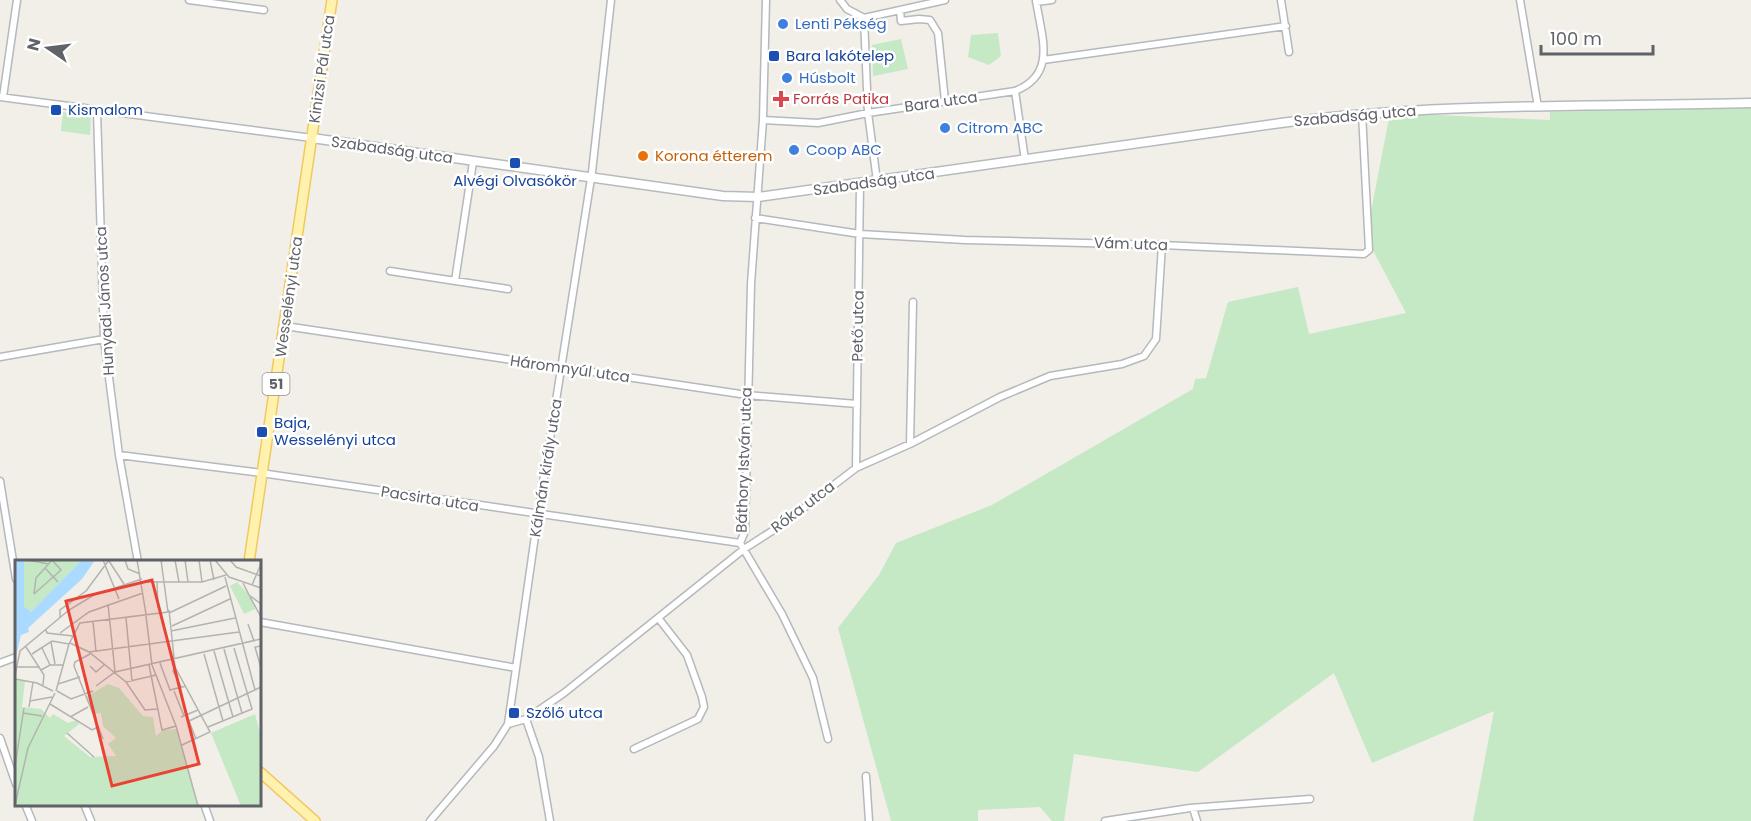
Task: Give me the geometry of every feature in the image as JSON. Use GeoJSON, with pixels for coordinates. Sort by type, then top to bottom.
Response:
{"type":"FeatureCollection","features":[{"type":"Feature","properties":{"kind":"main road","name":"Kinizsi Pál utca"},"geometry":{"type":"LineString","coordinates":[[312,138],[332,0]]}},
{"type":"Feature","properties":{"kind":"main road","name":"Szabadság utca"},"geometry":{"type":"LineString","coordinates":[[312,138],[723,196],[758,197],[1362,113],[1747,103]]}},
{"type":"Feature","properties":{"kind":"main road","name":"Wesselényi utca"},"geometry":{"type":"LineString","coordinates":[[249,560],[312,138]]}},
{"type":"Feature","properties":{"kind":"main road"},"geometry":{"type":"LineString","coordinates":[[261,773],[315,821]]}},
{"type":"Feature","properties":{"kind":"street"},"geometry":{"type":"LineString","coordinates":[[2,97],[17,0]]}},
{"type":"Feature","properties":{"kind":"street"},"geometry":{"type":"LineString","coordinates":[[189,0],[264,10]]}},
{"type":"Feature","properties":{"kind":"street","name":"Kálmán király utca"},"geometry":{"type":"LineString","coordinates":[[508,724],[598,123],[611,0]]}},
{"type":"Feature","properties":{"kind":"street","name":"Báthory István utca"},"geometry":{"type":"LineString","coordinates":[[766,0],[763,120],[755,218],[747,395],[745,531],[740,543],[782,614],[813,678],[828,739]]}},
{"type":"Feature","properties":{"kind":"street"},"geometry":{"type":"LineString","coordinates":[[840,0],[847,9],[864,18],[945,0]]}},
{"type":"Feature","properties":{"kind":"street"},"geometry":{"type":"LineString","coordinates":[[1052,0],[1036,1],[1043,60],[1286,26]]}},
{"type":"Feature","properties":{"kind":"street"},"geometry":{"type":"LineString","coordinates":[[1281,0],[1289,52]]}},
{"type":"Feature","properties":{"kind":"street"},"geometry":{"type":"LineString","coordinates":[[1520,0],[1538,107]]}},
{"type":"Feature","properties":{"kind":"street"},"geometry":{"type":"LineString","coordinates":[[900,10],[901,21],[930,20],[938,33],[945,101]]}},
{"type":"Feature","properties":{"kind":"street"},"geometry":{"type":"LineString","coordinates":[[864,18],[868,112],[877,181]]}},
{"type":"Feature","properties":{"kind":"street","name":"Bara utca"},"geometry":{"type":"LineString","coordinates":[[763,120],[818,123],[868,112],[1015,91],[1027,86],[1038,77],[1043,60]]}},
{"type":"Feature","properties":{"kind":"street"},"geometry":{"type":"LineString","coordinates":[[1015,91],[1025,160]]}},
{"type":"Feature","properties":{"kind":"street","name":"Szabadság utca"},"geometry":{"type":"LineString","coordinates":[[2,97],[312,138]]}},
{"type":"Feature","properties":{"kind":"street"},"geometry":{"type":"LineString","coordinates":[[1747,103],[1751,109]]}},
{"type":"Feature","properties":{"kind":"street","name":"Hunyadi János utca"},"geometry":{"type":"LineString","coordinates":[[97,111],[104,339],[119,455],[138,560]]}},
{"type":"Feature","properties":{"kind":"street","name":"Vám utca"},"geometry":{"type":"LineString","coordinates":[[755,218],[860,234],[965,240],[1162,245],[1364,254],[1369,250],[1362,113]]}},
{"type":"Feature","properties":{"kind":"street"},"geometry":{"type":"LineString","coordinates":[[455,281],[473,162]]}},
{"type":"Feature","properties":{"kind":"street","name":"Pető utca"},"geometry":{"type":"LineString","coordinates":[[856,468],[860,183]]}},
{"type":"Feature","properties":{"kind":"street","name":"Róka utca"},"geometry":{"type":"LineString","coordinates":[[508,724],[526,719],[564,693],[744,549],[783,524],[856,468],[910,444],[1000,396],[1050,376],[1122,364],[1144,356],[1156,339],[1162,245]]}},
{"type":"Feature","properties":{"kind":"street"},"geometry":{"type":"LineString","coordinates":[[390,271],[508,289]]}},
{"type":"Feature","properties":{"kind":"street"},"geometry":{"type":"LineString","coordinates":[[910,444],[913,302]]}},
{"type":"Feature","properties":{"kind":"street","name":"Háromnyúl utca"},"geometry":{"type":"LineString","coordinates":[[285,326],[747,395],[857,404]]}},
{"type":"Feature","properties":{"kind":"street"},"geometry":{"type":"LineString","coordinates":[[0,357],[104,339]]}},
{"type":"Feature","properties":{"kind":"street","name":"Pacsirta utca"},"geometry":{"type":"LineString","coordinates":[[119,455],[740,543]]}},
{"type":"Feature","properties":{"kind":"street"},"geometry":{"type":"LineString","coordinates":[[0,481],[15,573]]}},
{"type":"Feature","properties":{"kind":"street"},"geometry":{"type":"LineString","coordinates":[[634,749],[698,719],[704,707],[687,655],[659,619]]}},
{"type":"Feature","properties":{"kind":"street"},"geometry":{"type":"LineString","coordinates":[[261,622],[516,668]]}},
{"type":"Feature","properties":{"kind":"street"},"geometry":{"type":"LineString","coordinates":[[0,663],[15,657]]}},
{"type":"Feature","properties":{"kind":"street"},"geometry":{"type":"LineString","coordinates":[[526,719],[538,757],[550,821]]}},
{"type":"Feature","properties":{"kind":"street"},"geometry":{"type":"LineString","coordinates":[[430,821],[494,746],[508,724]]}},
{"type":"Feature","properties":{"kind":"street"},"geometry":{"type":"LineString","coordinates":[[0,738],[15,781]]}},
{"type":"Feature","properties":{"kind":"street"},"geometry":{"type":"LineString","coordinates":[[866,776],[869,821]]}},
{"type":"Feature","properties":{"kind":"street"},"geometry":{"type":"LineString","coordinates":[[1105,821],[1193,808],[1310,798]]}},
{"type":"Feature","properties":{"kind":"street"},"geometry":{"type":"LineString","coordinates":[[26,806],[32,821]]}},
{"type":"Feature","properties":{"kind":"street"},"geometry":{"type":"LineString","coordinates":[[85,806],[91,821]]}},
{"type":"Feature","properties":{"kind":"street"},"geometry":{"type":"LineString","coordinates":[[205,806],[210,821]]}},
{"type":"Feature","properties":{"kind":"street"},"geometry":{"type":"LineString","coordinates":[[1193,808],[1197,821]]}},
{"type":"Feature","properties":{"kind":"green space"},"geometry":{"type":"Polygon","coordinates":[[[998,33],[1001,56],[989,65],[968,57],[971,35],[998,33]]]}},
{"type":"Feature","properties":{"kind":"green space"},"geometry":{"type":"Polygon","coordinates":[[[901,39],[908,69],[873,76],[872,45],[901,39]]]}},
{"type":"Feature","properties":{"kind":"green space"},"geometry":{"type":"Polygon","coordinates":[[[1751,107],[1751,821],[1473,821],[1494,711],[1372,763],[1334,673],[1198,772],[1074,754],[1064,821],[1052,821],[1040,807],[978,810],[978,821],[891,821],[838,628],[879,575],[896,543],[992,505],[1193,389],[1195,379],[1206,378],[1228,302],[1298,287],[1309,334],[1406,313],[1366,237],[1390,113],[1550,120],[1550,112],[1751,107]]]}},
{"type":"Feature","properties":{"kind":"green space"},"geometry":{"type":"Polygon","coordinates":[[[63,112],[91,116],[90,135],[61,131],[63,112]]]}},
{"type":"Feature","properties":{"kind":"place","name":"Lenti Pékség"},"geometry":{"type":"Point","coordinates":[783,24]}},
{"type":"Feature","properties":{"kind":"place","name":"Bara lakótelep"},"geometry":{"type":"Point","coordinates":[774,56]}},
{"type":"Feature","properties":{"kind":"place","name":"Húsbolt"},"geometry":{"type":"Point","coordinates":[787,78]}},
{"type":"Feature","properties":{"kind":"place","name":"Forrás Patika"},"geometry":{"type":"Point","coordinates":[781,99]}},
{"type":"Feature","properties":{"kind":"place","name":"Kismalom"},"geometry":{"type":"Point","coordinates":[56,110]}},
{"type":"Feature","properties":{"kind":"place","name":"Citrom ABC"},"geometry":{"type":"Point","coordinates":[945,128]}},
{"type":"Feature","properties":{"kind":"place","name":"Coop ABC"},"geometry":{"type":"Point","coordinates":[794,150]}},
{"type":"Feature","properties":{"kind":"place","name":"Korona étterem"},"geometry":{"type":"Point","coordinates":[643,156]}},
{"type":"Feature","properties":{"kind":"place","name":"Alvégi Olvasókör"},"geometry":{"type":"Point","coordinates":[515,163]}},
{"type":"Feature","properties":{"kind":"place","name":"Baja, Wesselényi utca"},"geometry":{"type":"Point","coordinates":[262,432]}},
{"type":"Feature","properties":{"kind":"place","name":"Szőlő utca"},"geometry":{"type":"Point","coordinates":[514,713]}}]}
